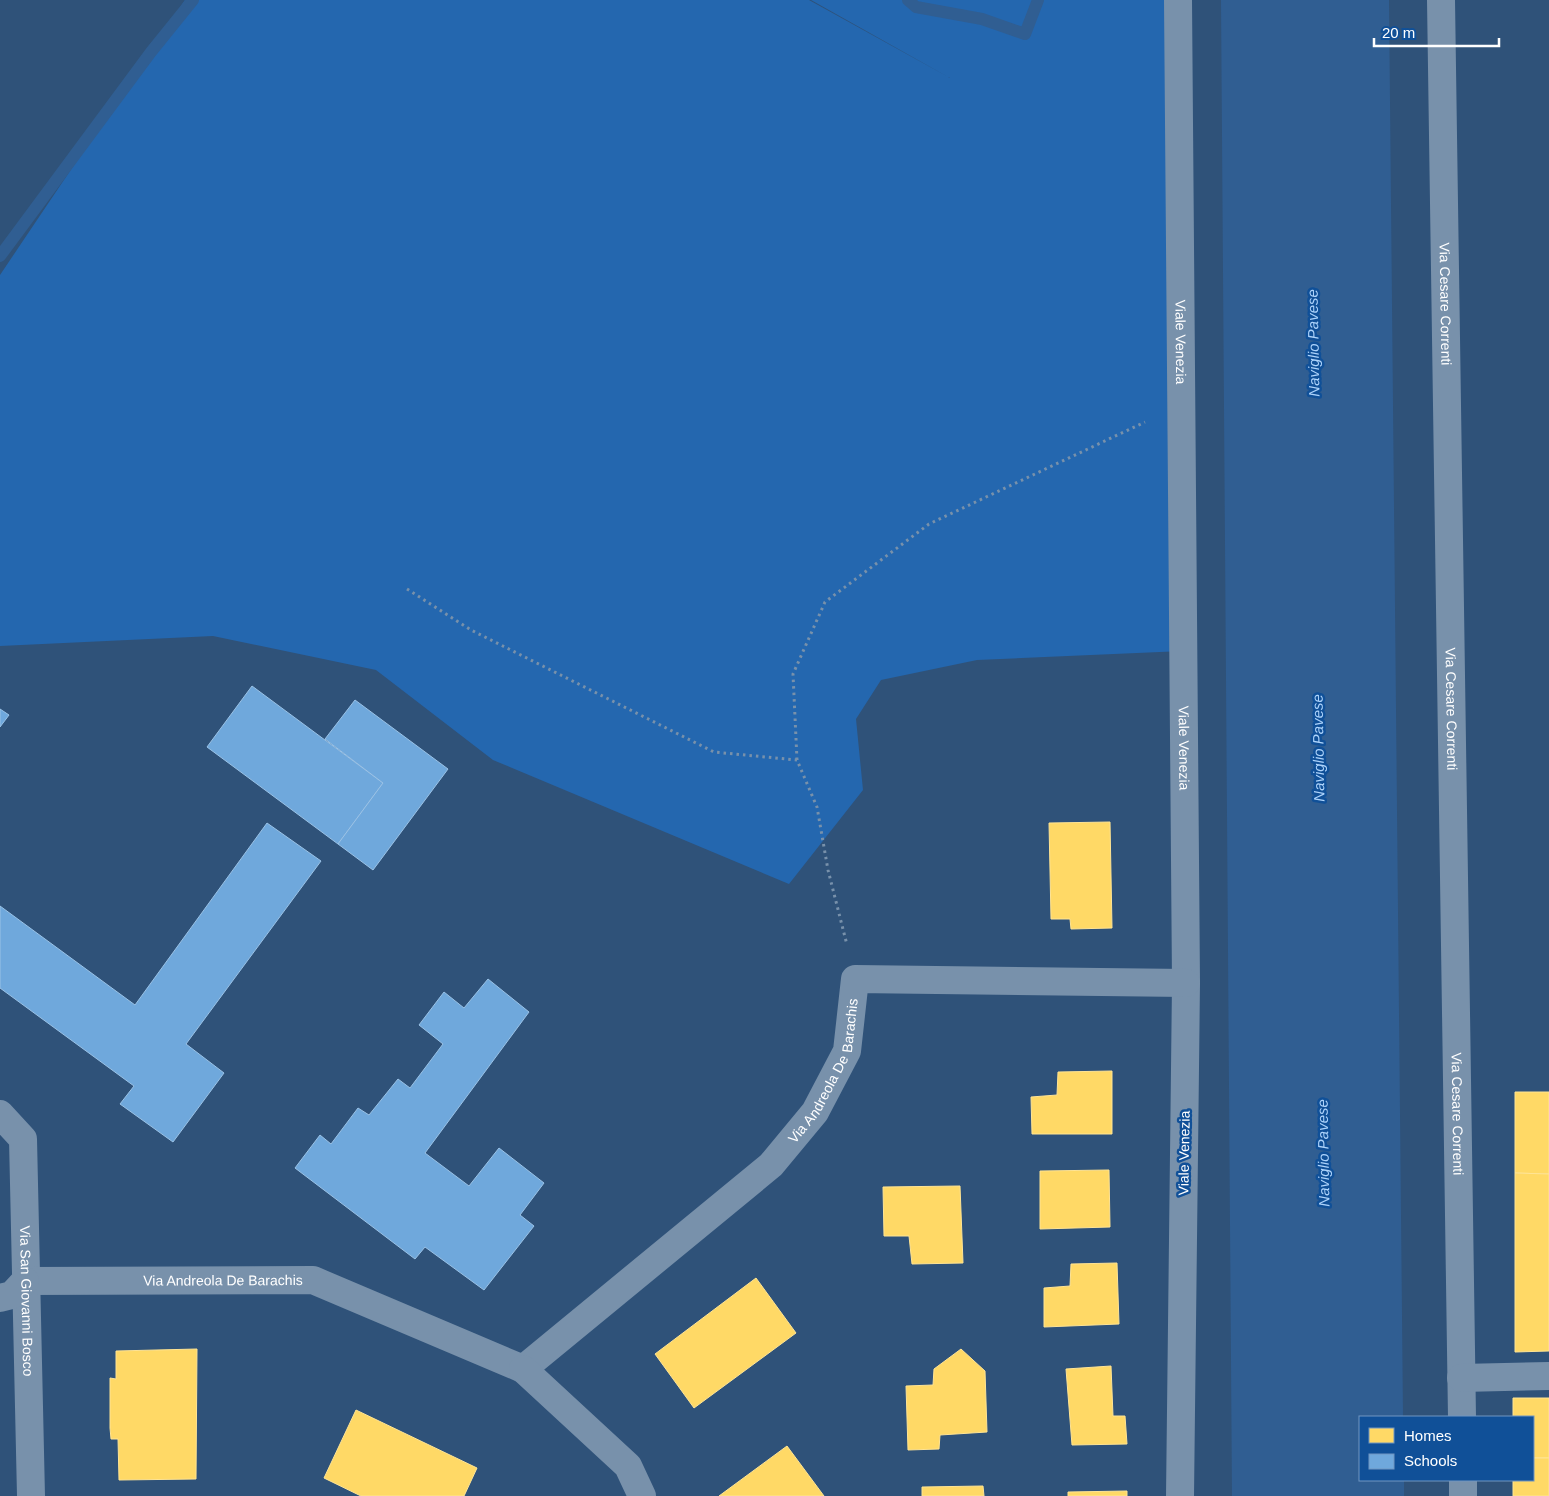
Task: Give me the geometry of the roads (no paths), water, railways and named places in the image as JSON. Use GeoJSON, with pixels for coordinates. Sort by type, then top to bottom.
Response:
{"type":"FeatureCollection","features":[{"type":"Feature","properties":{"kind":"street","name":"Viale Venezia"},"geometry":{"type":"LineString","coordinates":[[1178,0],[1186,983],[1180,1496]]}},
{"type":"Feature","properties":{"kind":"street","name":"Via Cesare Correnti"},"geometry":{"type":"LineString","coordinates":[[1441,0],[1462,1416]]}},
{"type":"Feature","properties":{"kind":"street","name":"Via Andreola De Barachis"},"geometry":{"type":"LineString","coordinates":[[523,1369],[771,1165],[815,1112],[847,1051],[855,979],[1186,983]]}},
{"type":"Feature","properties":{"kind":"street","name":"Via San Giovanni Bosco"},"geometry":{"type":"LineString","coordinates":[[0,1114],[23,1139],[31,1496]]}},
{"type":"Feature","properties":{"kind":"street","name":"Via Andreola De Barachis"},"geometry":{"type":"LineString","coordinates":[[25,1281],[313,1280],[523,1369],[628,1466],[642,1496]]}},
{"type":"Feature","properties":{"kind":"street"},"geometry":{"type":"LineString","coordinates":[[0,1298],[12,1295],[25,1281]]}},
{"type":"Feature","properties":{"kind":"street"},"geometry":{"type":"LineString","coordinates":[[1461,1378],[1549,1376]]}},
{"type":"Feature","properties":{"kind":"street"},"geometry":{"type":"LineString","coordinates":[[1463,1481],[1463,1496]]}},
{"type":"Feature","properties":{"kind":"water","name":"Naviglio Pavese"},"geometry":{"type":"Polygon","coordinates":[[[1221,0],[1389,0],[1403,1416],[1359,1416],[1359,1481],[1404,1481],[1404,1496],[1232,1496],[1221,0]]]}},
{"type":"Feature","properties":{"kind":"waterway"},"geometry":{"type":"LineString","coordinates":[[0,256],[151,52],[193,0]]}},
{"type":"Feature","properties":{"kind":"waterway"},"geometry":{"type":"LineString","coordinates":[[908,0],[916,7],[982,19],[1025,34],[1038,0]]}}]}
